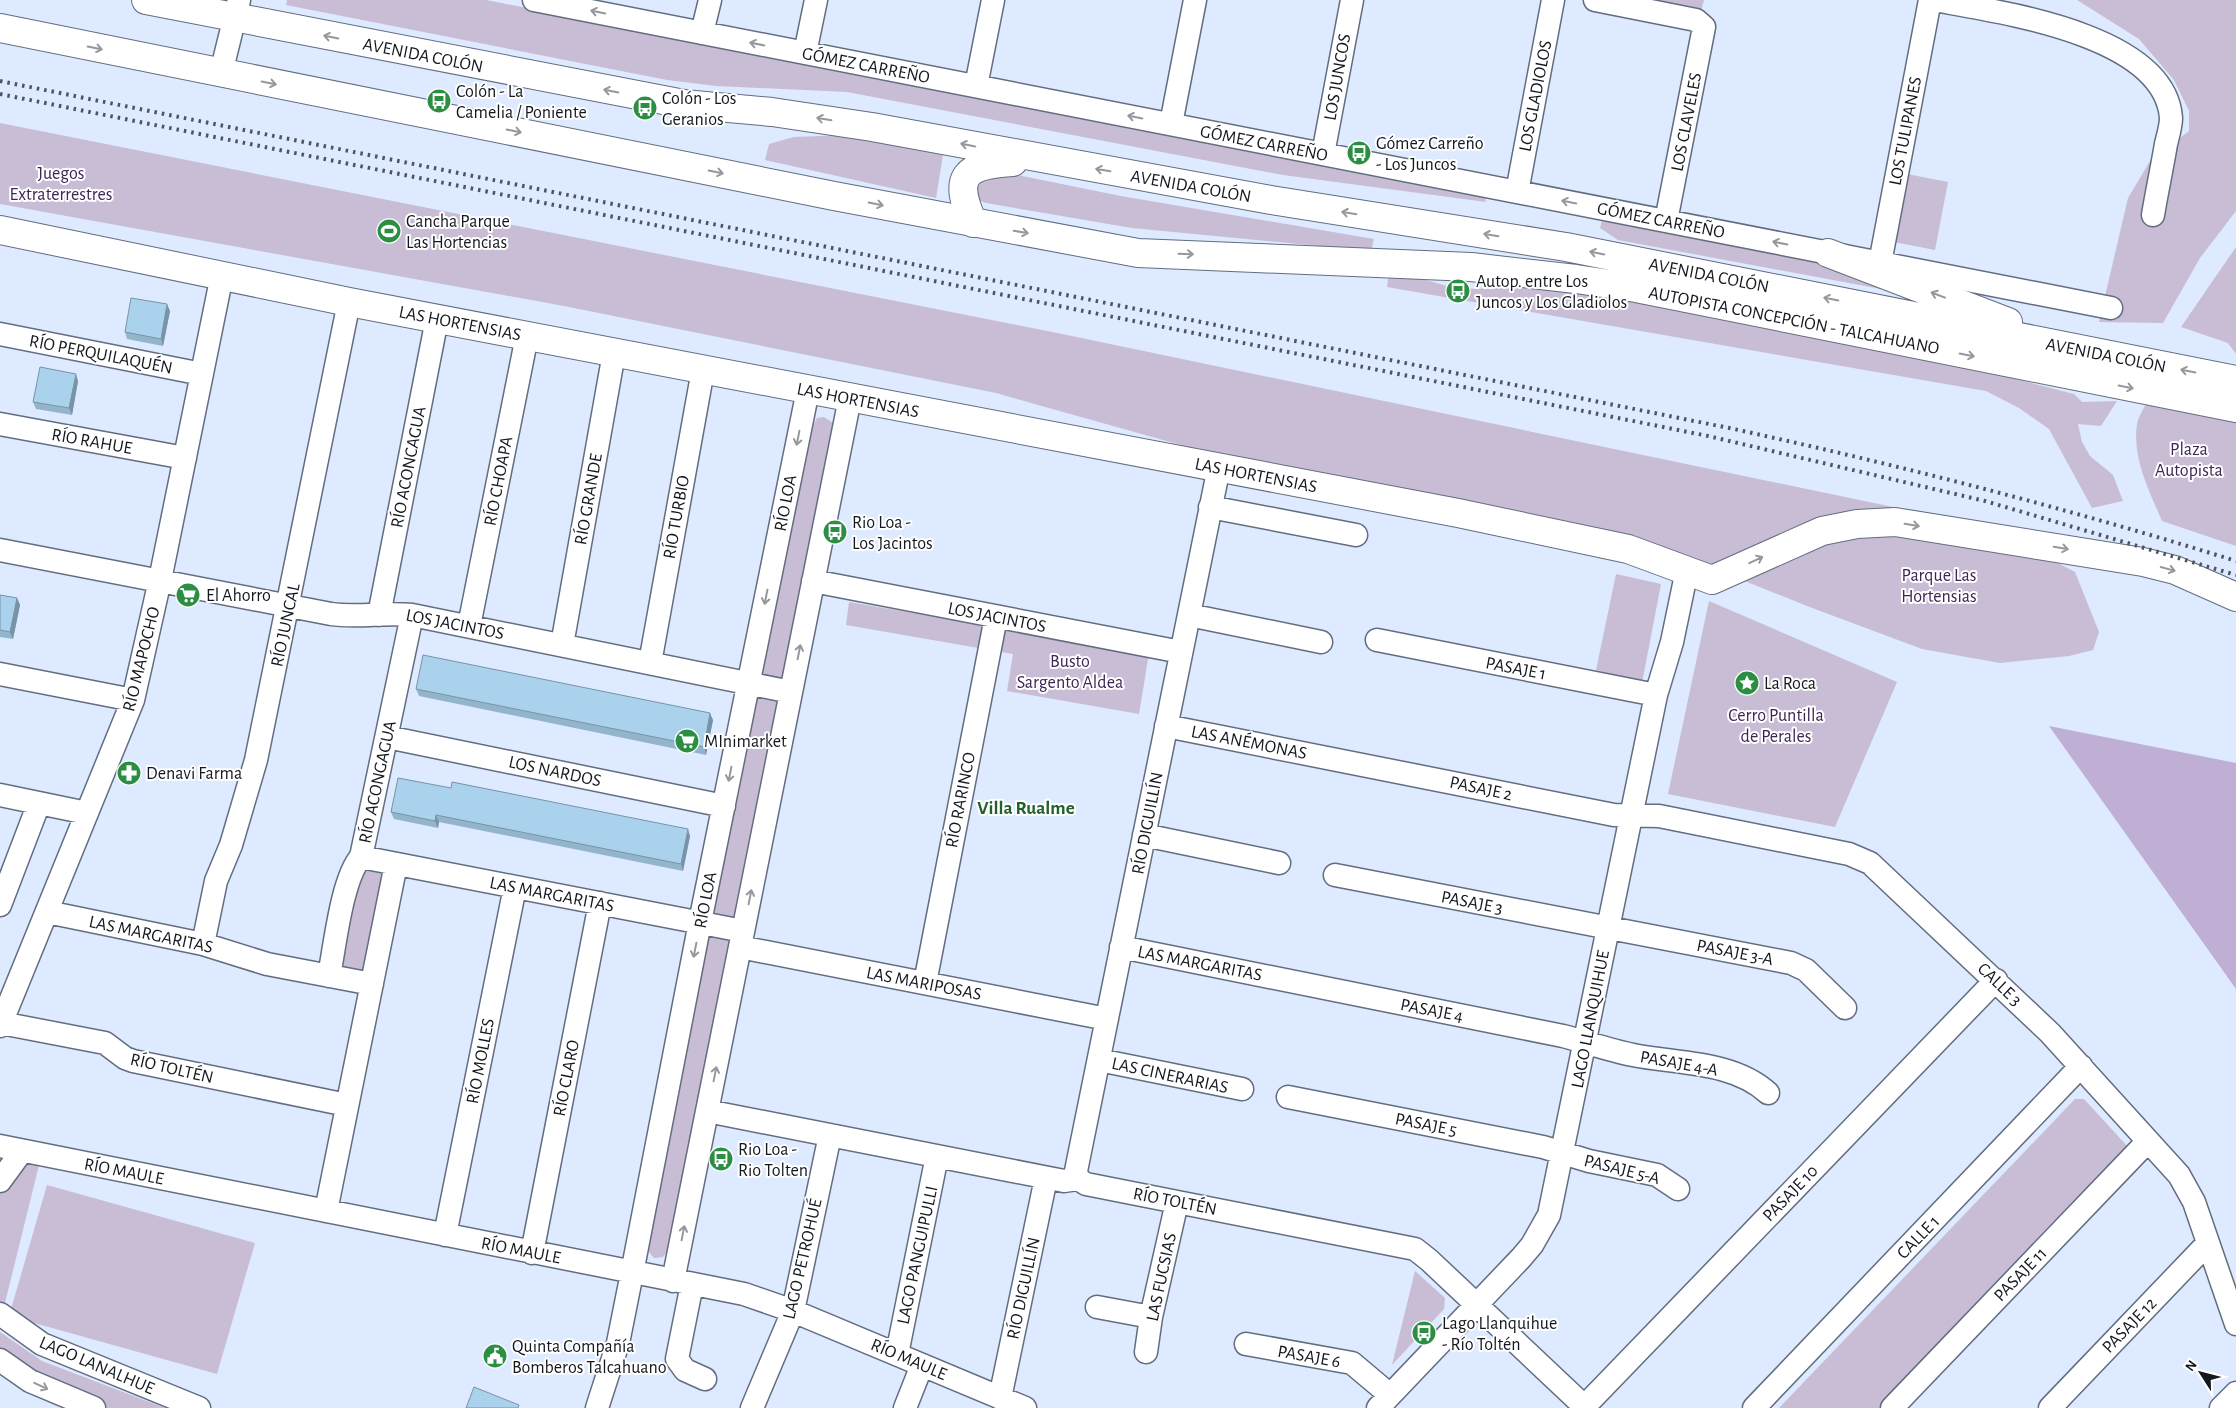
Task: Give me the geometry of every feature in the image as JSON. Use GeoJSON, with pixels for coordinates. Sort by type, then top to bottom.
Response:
{"type":"FeatureCollection","features":[{"type":"Feature","properties":{"kind":"main road","name":"AVENIDA COLÓN"},"geometry":{"type":"LineString","coordinates":[[146,0],[236,9],[684,104],[772,112],[863,125],[1280,202],[1566,247],[2081,351],[2236,380]]}},
{"type":"Feature","properties":{"kind":"main road"},"geometry":{"type":"LineString","coordinates":[[0,28],[973,223]]}},
{"type":"Feature","properties":{"kind":"main road"},"geometry":{"type":"LineString","coordinates":[[973,223],[964,202],[963,183],[966,175],[976,167],[988,163],[1050,160]]}},
{"type":"Feature","properties":{"kind":"main road","name":"AUTOPISTA CONCEPCIÓN - TALCAHUANO"},"geometry":{"type":"LineString","coordinates":[[973,223],[1138,253],[1471,268],[1576,278],[1636,288],[2236,408]]}},
{"type":"Feature","properties":{"kind":"main road","name":"LAS HORTENSIAS"},"geometry":{"type":"LineString","coordinates":[[0,230],[349,302],[1611,545],[1645,554],[1712,580],[1822,531],[1857,524],[1895,522],[2143,562],[2174,570],[2236,597]]}},
{"type":"Feature","properties":{"kind":"main road"},"geometry":{"type":"LineString","coordinates":[[1828,252],[2081,351]]}},
{"type":"Feature","properties":{"kind":"street","name":"GÓMEZ CARREÑO"},"geometry":{"type":"LineString","coordinates":[[534,0],[2111,308]]}},
{"type":"Feature","properties":{"kind":"street"},"geometry":{"type":"LineString","coordinates":[[702,33],[710,0]]}},
{"type":"Feature","properties":{"kind":"street"},"geometry":{"type":"LineString","coordinates":[[805,53],[816,0]]}},
{"type":"Feature","properties":{"kind":"street"},"geometry":{"type":"LineString","coordinates":[[976,86],[994,0]]}},
{"type":"Feature","properties":{"kind":"street"},"geometry":{"type":"LineString","coordinates":[[1171,124],[1195,0]]}},
{"type":"Feature","properties":{"kind":"street","name":"LOS JUNCOS"},"geometry":{"type":"LineString","coordinates":[[1323,154],[1352,0]]}},
{"type":"Feature","properties":{"kind":"street","name":"LOS GLADIOLOS"},"geometry":{"type":"LineString","coordinates":[[1517,192],[1553,0]]}},
{"type":"Feature","properties":{"kind":"street","name":"LOS CLAVELES"},"geometry":{"type":"LineString","coordinates":[[1595,0],[1696,20],[1702,23],[1704,30],[1666,221]]}},
{"type":"Feature","properties":{"kind":"street","name":"LOS TULIPANES"},"geometry":{"type":"LineString","coordinates":[[1880,262],[1930,0]]}},
{"type":"Feature","properties":{"kind":"street"},"geometry":{"type":"LineString","coordinates":[[1934,0],[2022,16],[2098,41],[2128,55],[2154,77],[2167,102],[2171,119],[2153,215]]}},
{"type":"Feature","properties":{"kind":"street"},"geometry":{"type":"LineString","coordinates":[[221,73],[236,9]]}},
{"type":"Feature","properties":{"kind":"street","name":"RÍO MAPOCHO"},"geometry":{"type":"LineString","coordinates":[[1,1024],[133,700],[160,580],[222,275]]}},
{"type":"Feature","properties":{"kind":"street","name":"RÍO JUNCAL"},"geometry":{"type":"LineString","coordinates":[[203,944],[216,881],[231,846],[256,760],[289,606],[349,302]]}},
{"type":"Feature","properties":{"kind":"street","name":"RÍO ACONCAGUA"},"geometry":{"type":"LineString","coordinates":[[380,615],[437,319]]}},
{"type":"Feature","properties":{"kind":"street","name":"RÍO PERQUILAQUÉN"},"geometry":{"type":"LineString","coordinates":[[0,334],[202,374]]}},
{"type":"Feature","properties":{"kind":"street","name":"RÍO CHOAPA"},"geometry":{"type":"LineString","coordinates":[[469,626],[527,336]]}},
{"type":"Feature","properties":{"kind":"street","name":"RÍO GRANDE"},"geometry":{"type":"LineString","coordinates":[[562,645],[614,353]]}},
{"type":"Feature","properties":{"kind":"street","name":"RÍO TURBIO"},"geometry":{"type":"LineString","coordinates":[[650,663],[703,370]]}},
{"type":"Feature","properties":{"kind":"street","name":"RÍO LOA"},"geometry":{"type":"LineString","coordinates":[[597,1408],[618,1343],[700,922],[808,390]]}},
{"type":"Feature","properties":{"kind":"street"},"geometry":{"type":"LineString","coordinates":[[705,1379],[685,1370],[677,1359],[683,1283],[707,1111],[850,398]]}},
{"type":"Feature","properties":{"kind":"street","name":"RÍO RAHUE"},"geometry":{"type":"LineString","coordinates":[[0,424],[185,458]]}},
{"type":"Feature","properties":{"kind":"street","name":"RÍO DIGUILLÍN"},"geometry":{"type":"LineString","coordinates":[[1078,1179],[1076,1171],[1219,468]]}},
{"type":"Feature","properties":{"kind":"street"},"geometry":{"type":"LineString","coordinates":[[1210,507],[1356,535]]}},
{"type":"Feature","properties":{"kind":"street","name":"LOS JACINTOS"},"geometry":{"type":"LineString","coordinates":[[0,550],[348,617],[412,615],[791,692]]}},
{"type":"Feature","properties":{"kind":"street","name":"LAGO LLANQUIHUE"},"geometry":{"type":"LineString","coordinates":[[1384,1402],[1522,1258],[1542,1230],[1554,1198],[1656,695],[1674,633],[1687,570]]}},
{"type":"Feature","properties":{"kind":"street","name":"LOS JACINTOS"},"geometry":{"type":"LineString","coordinates":[[814,582],[1181,652]]}},
{"type":"Feature","properties":{"kind":"street","name":"RÍO ACONGAGUA"},"geometry":{"type":"LineString","coordinates":[[329,976],[349,879],[356,863],[361,857],[412,615]]}},
{"type":"Feature","properties":{"kind":"street"},"geometry":{"type":"LineString","coordinates":[[1189,615],[1321,642]]}},
{"type":"Feature","properties":{"kind":"street","name":"RÍO RARINCO"},"geometry":{"type":"LineString","coordinates":[[925,983],[996,617]]}},
{"type":"Feature","properties":{"kind":"street","name":"PASAJE 1"},"geometry":{"type":"LineString","coordinates":[[1377,640],[1656,695]]}},
{"type":"Feature","properties":{"kind":"street"},"geometry":{"type":"LineString","coordinates":[[0,674],[133,700]]}},
{"type":"Feature","properties":{"kind":"street","name":"LAS ANÉMONAS"},"geometry":{"type":"LineString","coordinates":[[1166,726],[1332,758]]}},
{"type":"Feature","properties":{"kind":"street","name":"LOS NARDOS"},"geometry":{"type":"LineString","coordinates":[[387,737],[724,806]]}},
{"type":"Feature","properties":{"kind":"street","name":"PASAJE 2"},"geometry":{"type":"LineString","coordinates":[[1332,758],[1614,815],[1631,815]]}},
{"type":"Feature","properties":{"kind":"street"},"geometry":{"type":"LineString","coordinates":[[0,795],[87,813]]}},
{"type":"Feature","properties":{"kind":"street"},"geometry":{"type":"LineString","coordinates":[[0,905],[40,803]]}},
{"type":"Feature","properties":{"kind":"street","name":"CALLE 3"},"geometry":{"type":"LineString","coordinates":[[1631,815],[1660,816],[1849,854],[1879,869],[1996,980],[2081,1066],[2188,1188],[2236,1324]]}},
{"type":"Feature","properties":{"kind":"street"},"geometry":{"type":"LineString","coordinates":[[1144,835],[1279,863]]}},
{"type":"Feature","properties":{"kind":"street","name":"LAS MARGARITAS"},"geometry":{"type":"LineString","coordinates":[[361,857],[700,922],[742,939]]}},
{"type":"Feature","properties":{"kind":"street"},"geometry":{"type":"LineString","coordinates":[[326,1211],[396,864]]}},
{"type":"Feature","properties":{"kind":"street","name":"PASAJE 3"},"geometry":{"type":"LineString","coordinates":[[1335,875],[1608,928]]}},
{"type":"Feature","properties":{"kind":"street","name":"RÍO MOLLES"},"geometry":{"type":"LineString","coordinates":[[445,1235],[514,886]]}},
{"type":"Feature","properties":{"kind":"street","name":"RÍO CLARO"},"geometry":{"type":"LineString","coordinates":[[532,1252],[600,903]]}},
{"type":"Feature","properties":{"kind":"street","name":"LAS MARGARITAS"},"geometry":{"type":"LineString","coordinates":[[46,912],[203,944],[267,964],[372,984]]}},
{"type":"Feature","properties":{"kind":"street","name":"PASAJE 3-A"},"geometry":{"type":"LineString","coordinates":[[1608,928],[1791,963],[1806,970],[1845,1008]]}},
{"type":"Feature","properties":{"kind":"street","name":"LAS MARIPOSAS"},"geometry":{"type":"LineString","coordinates":[[742,939],[925,983],[1107,1019]]}},
{"type":"Feature","properties":{"kind":"street","name":"LAS MARGARITAS"},"geometry":{"type":"LineString","coordinates":[[1122,947],[1279,979]]}},
{"type":"Feature","properties":{"kind":"street","name":"PASAJE 4"},"geometry":{"type":"LineString","coordinates":[[1279,979],[1585,1042]]}},
{"type":"Feature","properties":{"kind":"street","name":"PASAJE 10"},"geometry":{"type":"LineString","coordinates":[[1585,1408],[1996,980]]}},
{"type":"Feature","properties":{"kind":"street","name":"RÍO TOLTÉN"},"geometry":{"type":"LineString","coordinates":[[1,1024],[99,1041],[110,1045],[125,1058],[133,1061],[347,1105]]}},
{"type":"Feature","properties":{"kind":"street","name":"PASAJE 4-A"},"geometry":{"type":"LineString","coordinates":[[1585,1042],[1632,1055],[1734,1073],[1750,1079],[1768,1093]]}},
{"type":"Feature","properties":{"kind":"street","name":"LAS CINERARIAS"},"geometry":{"type":"LineString","coordinates":[[1099,1060],[1242,1090]]}},
{"type":"Feature","properties":{"kind":"street","name":"CALLE 1"},"geometry":{"type":"LineString","coordinates":[[1754,1408],[2081,1066]]}},
{"type":"Feature","properties":{"kind":"street","name":"PASAJE 5"},"geometry":{"type":"LineString","coordinates":[[1288,1097],[1543,1147],[1563,1153]]}},
{"type":"Feature","properties":{"kind":"street","name":"RÍO TOLTÉN"},"geometry":{"type":"LineString","coordinates":[[707,1111],[1046,1178],[1068,1182],[1078,1179],[1086,1184],[1406,1246],[1422,1254],[1585,1408]]}},
{"type":"Feature","properties":{"kind":"street","name":"LAGO PETROHUÉ"},"geometry":{"type":"LineString","coordinates":[[752,1408],[793,1310],[830,1135]]}},
{"type":"Feature","properties":{"kind":"street","name":"PASAJE 11"},"geometry":{"type":"LineString","coordinates":[[1892,1408],[2148,1141]]}},
{"type":"Feature","properties":{"kind":"street","name":"RÍO MAULE"},"geometry":{"type":"LineString","coordinates":[[0,1146],[744,1294],[793,1310],[1025,1408]]}},
{"type":"Feature","properties":{"kind":"street"},"geometry":{"type":"LineString","coordinates":[[0,1181],[22,1151]]}},
{"type":"Feature","properties":{"kind":"street","name":"PASAJE 5-A"},"geometry":{"type":"LineString","coordinates":[[1563,1153],[1589,1161],[1657,1175],[1678,1189]]}},
{"type":"Feature","properties":{"kind":"street","name":"LAGO PANGUIPULLI"},"geometry":{"type":"LineString","coordinates":[[897,1354],[937,1156]]}},
{"type":"Feature","properties":{"kind":"street","name":"RÍO DIGUILLÍN"},"geometry":{"type":"LineString","coordinates":[[1000,1398],[1046,1178]]}},
{"type":"Feature","properties":{"kind":"street","name":"LAS FUCSIAS"},"geometry":{"type":"LineString","coordinates":[[1146,1352],[1151,1317],[1177,1202]]}},
{"type":"Feature","properties":{"kind":"street","name":"PASAJE 12"},"geometry":{"type":"LineString","coordinates":[[2050,1408],[2208,1243]]}},
{"type":"Feature","properties":{"kind":"street"},"geometry":{"type":"LineString","coordinates":[[1097,1307],[1151,1317]]}},
{"type":"Feature","properties":{"kind":"street","name":"LAGO LANALHUE"},"geometry":{"type":"LineString","coordinates":[[0,1314],[42,1344],[195,1407]]}},
{"type":"Feature","properties":{"kind":"street","name":"PASAJE 6"},"geometry":{"type":"LineString","coordinates":[[1246,1344],[1352,1364],[1384,1402]]}},
{"type":"Feature","properties":{"kind":"street"},"geometry":{"type":"LineString","coordinates":[[0,1360],[30,1381],[94,1408]]}},
{"type":"Feature","properties":{"kind":"street"},"geometry":{"type":"LineString","coordinates":[[904,1408],[922,1365]]}},
{"type":"Feature","properties":{"kind":"street"},"geometry":{"type":"LineString","coordinates":[[2221,1408],[2236,1393]]}},
{"type":"Feature","properties":{"kind":"green space"},"geometry":{"type":"Polygon","coordinates":[[[287,0],[486,0],[1484,195],[1486,202],[1283,175],[847,92],[716,86],[667,80],[286,5],[287,0]]]}},
{"type":"Feature","properties":{"kind":"green space"},"geometry":{"type":"Polygon","coordinates":[[[1614,0],[1704,0],[1700,15],[1614,0]]]}},
{"type":"Feature","properties":{"kind":"green space"},"geometry":{"type":"Polygon","coordinates":[[[2077,0],[2236,0],[2236,211],[2200,258],[2163,323],[2099,322],[2128,198],[2150,161],[2189,131],[2189,111],[2174,80],[2139,39],[2077,0]]]}},
{"type":"Feature","properties":{"kind":"green space","name":"Parque Las Hortensias"},"geometry":{"type":"Polygon","coordinates":[[[0,123],[1067,335],[1941,517],[2013,540],[2075,572],[2099,632],[2093,650],[2069,656],[2000,663],[1922,649],[1807,606],[1643,540],[1564,522],[1220,456],[996,393],[564,306],[0,204],[0,123]]]}},
{"type":"Feature","properties":{"kind":"green space"},"geometry":{"type":"Polygon","coordinates":[[[849,135],[943,155],[936,198],[765,160],[769,144],[794,137],[849,135]]]}},
{"type":"Feature","properties":{"kind":"green space"},"geometry":{"type":"Polygon","coordinates":[[[998,171],[1121,196],[1374,239],[1371,251],[1132,228],[986,203],[978,200],[974,192],[977,182],[998,171]]]}},
{"type":"Feature","properties":{"kind":"green space"},"geometry":{"type":"Polygon","coordinates":[[[1907,174],[1948,182],[1935,250],[1894,242],[1907,174]]]}},
{"type":"Feature","properties":{"kind":"green space"},"geometry":{"type":"Polygon","coordinates":[[[1603,217],[1799,255],[1929,298],[1618,240],[1600,228],[1603,217]]]}},
{"type":"Feature","properties":{"kind":"green space"},"geometry":{"type":"Polygon","coordinates":[[[2236,247],[2236,354],[2228,343],[2181,327],[2236,247]]]}},
{"type":"Feature","properties":{"kind":"green space"},"geometry":{"type":"Polygon","coordinates":[[[1389,274],[1415,277],[1447,286],[1447,291],[1460,294],[1462,288],[1479,289],[1511,282],[1660,305],[1985,371],[2074,394],[2082,402],[2117,401],[2101,426],[2078,424],[2082,442],[2090,456],[2113,475],[2123,501],[2092,508],[2049,429],[2019,408],[1986,391],[1387,287],[1389,274]]]}},
{"type":"Feature","properties":{"kind":"green space","name":"Plaza Autopista"},"geometry":{"type":"Polygon","coordinates":[[[2147,402],[2236,419],[2236,546],[2162,521],[2147,486],[2137,449],[2137,424],[2147,402]]]}},
{"type":"Feature","properties":{"kind":"green space"},"geometry":{"type":"Polygon","coordinates":[[[824,417],[833,423],[834,428],[669,1249],[663,1257],[654,1258],[648,1251],[647,1244],[812,427],[817,418],[824,417]]]}},
{"type":"Feature","properties":{"kind":"green space"},"geometry":{"type":"Polygon","coordinates":[[[1616,574],[1661,584],[1642,683],[1596,670],[1616,574]]]}},
{"type":"Feature","properties":{"kind":"green space","name":"Cerro Puntilla de Perales"},"geometry":{"type":"Polygon","coordinates":[[[1709,601],[1897,682],[1835,827],[1668,794],[1709,601]]]}},
{"type":"Feature","properties":{"kind":"green space","name":"Busto Sargento Aldea"},"geometry":{"type":"Polygon","coordinates":[[[849,602],[1149,653],[1139,714],[1007,691],[1013,654],[846,625],[849,602]]]}},
{"type":"Feature","properties":{"kind":"green space"},"geometry":{"type":"Polygon","coordinates":[[[367,869],[383,871],[366,973],[341,967],[356,878],[367,869]]]}},
{"type":"Feature","properties":{"kind":"green space"},"geometry":{"type":"Polygon","coordinates":[[[2075,1099],[2084,1099],[2129,1148],[1880,1408],[1779,1408],[2075,1099]]]}},
{"type":"Feature","properties":{"kind":"green space"},"geometry":{"type":"Polygon","coordinates":[[[0,1159],[39,1165],[4,1307],[0,1304],[0,1159]]]}},
{"type":"Feature","properties":{"kind":"green space"},"geometry":{"type":"Polygon","coordinates":[[[47,1185],[255,1243],[217,1374],[9,1316],[47,1185]]]}},
{"type":"Feature","properties":{"kind":"green space"},"geometry":{"type":"Polygon","coordinates":[[[1415,1271],[1445,1298],[1444,1309],[1392,1365],[1415,1271]]]}},
{"type":"Feature","properties":{"kind":"green space"},"geometry":{"type":"Polygon","coordinates":[[[0,1332],[42,1361],[165,1408],[108,1408],[55,1386],[0,1354],[0,1332]]]}},
{"type":"Feature","properties":{"kind":"shaded area"},"geometry":{"type":"Polygon","coordinates":[[[2049,726],[2236,763],[2236,989],[2049,726]]]}},
{"type":"Feature","properties":{"kind":"building"},"geometry":{"type":"Polygon","coordinates":[[[131,298],[167,304],[161,339],[125,332],[131,298]]]}},
{"type":"Feature","properties":{"kind":"building"},"geometry":{"type":"Polygon","coordinates":[[[40,367],[76,374],[69,408],[33,402],[40,367]]]}},
{"type":"Feature","properties":{"kind":"building"},"geometry":{"type":"Polygon","coordinates":[[[0,595],[17,598],[10,632],[0,630],[0,595]]]}},
{"type":"Feature","properties":{"kind":"building"},"geometry":{"type":"Polygon","coordinates":[[[423,655],[710,713],[704,747],[416,689],[423,655]]]}},
{"type":"Feature","properties":{"kind":"building"},"geometry":{"type":"Polygon","coordinates":[[[398,778],[451,788],[452,782],[688,829],[681,864],[436,815],[435,821],[391,812],[398,778]]]}},
{"type":"Feature","properties":{"kind":"building"},"geometry":{"type":"Polygon","coordinates":[[[474,1387],[519,1405],[518,1408],[466,1408],[474,1387]]]}},
{"type":"Feature","properties":{"kind":"railway"},"geometry":{"type":"LineString","coordinates":[[0,81],[1734,429],[1986,489],[2236,561]]}},
{"type":"Feature","properties":{"kind":"railway"},"geometry":{"type":"LineString","coordinates":[[0,94],[1708,436],[1985,501],[2236,575]]}},
{"type":"Feature","properties":{"kind":"place","name":"Colón - La Camelia / Poniente"},"geometry":{"type":"Point","coordinates":[439,101]}},
{"type":"Feature","properties":{"kind":"place","name":"Colón - Los Geranios"},"geometry":{"type":"Point","coordinates":[645,108]}},
{"type":"Feature","properties":{"kind":"place","name":"Gómez Carreño - Los Juncos"},"geometry":{"type":"Point","coordinates":[1359,153]}},
{"type":"Feature","properties":{"kind":"place","name":"Cancha Parque Las Hortencias"},"geometry":{"type":"Point","coordinates":[389,231]}},
{"type":"Feature","properties":{"kind":"place","name":"Autop. entre Los Juncos y Los Gladiolos"},"geometry":{"type":"Point","coordinates":[1458,291]}},
{"type":"Feature","properties":{"kind":"place","name":"Rio Loa - Los Jacintos"},"geometry":{"type":"Point","coordinates":[835,532]}},
{"type":"Feature","properties":{"kind":"place","name":"El Ahorro"},"geometry":{"type":"Point","coordinates":[188,595]}},
{"type":"Feature","properties":{"kind":"place","name":"La Roca"},"geometry":{"type":"Point","coordinates":[1747,683]}},
{"type":"Feature","properties":{"kind":"place","name":"MInimarket"},"geometry":{"type":"Point","coordinates":[687,741]}},
{"type":"Feature","properties":{"kind":"place","name":"Denavi Farma"},"geometry":{"type":"Point","coordinates":[129,773]}},
{"type":"Feature","properties":{"kind":"place","name":"Rio Loa - Rio Tolten"},"geometry":{"type":"Point","coordinates":[721,1159]}},
{"type":"Feature","properties":{"kind":"place","name":"Lago Llanquihue - Río Toltén"},"geometry":{"type":"Point","coordinates":[1424,1333]}},
{"type":"Feature","properties":{"kind":"place","name":"Quinta Compañía Bomberos Talcahuano"},"geometry":{"type":"Point","coordinates":[495,1356]}},
{"type":"Feature","properties":{"kind":"district","name":"Villa Rualme"},"geometry":{"type":"Point","coordinates":[1026,807]}},
{"type":"Feature","properties":{"kind":"park label","name":"Juegos Extraterrestres"},"geometry":{"type":"Point","coordinates":[61,183]}}]}
